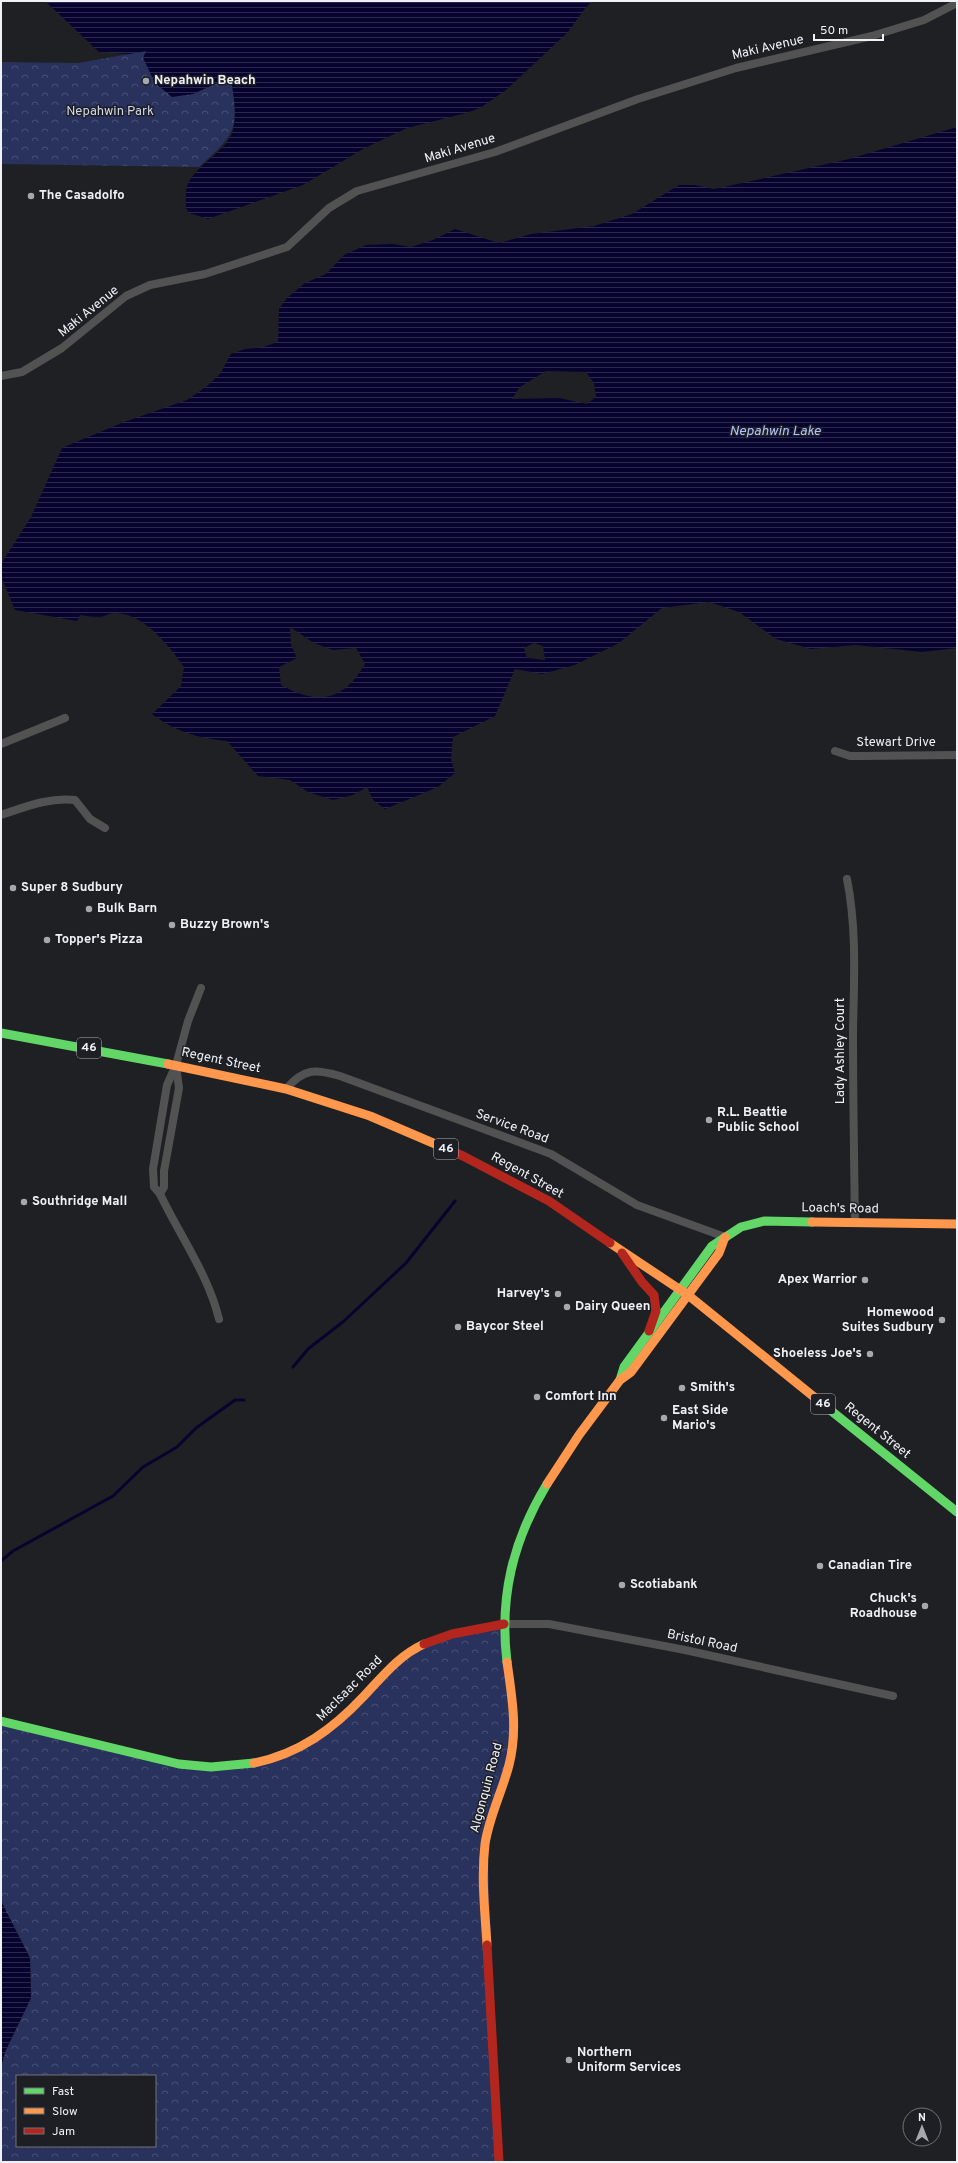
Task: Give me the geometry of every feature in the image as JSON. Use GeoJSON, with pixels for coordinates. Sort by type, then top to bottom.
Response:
{"type":"FeatureCollection","features":[{"type":"Feature","properties":{"kind":"street","name":"Maki Avenue"},"geometry":{"type":"LineString","coordinates":[[1,376],[22,372],[62,348],[126,296],[150,285],[206,274],[287,247],[329,208],[357,192],[495,152],[638,99],[736,68],[894,29],[924,20],[957,3]]}},
{"type":"Feature","properties":{"kind":"street"},"geometry":{"type":"LineString","coordinates":[[1,744],[65,718]]}},
{"type":"Feature","properties":{"kind":"street","name":"Stewart Drive"},"geometry":{"type":"LineString","coordinates":[[835,751],[850,756],[957,755]]}},
{"type":"Feature","properties":{"kind":"street"},"geometry":{"type":"LineString","coordinates":[[1,815],[43,802],[62,799],[75,800],[90,819],[105,828]]}},
{"type":"Feature","properties":{"kind":"street","name":"Lady Ashley Court"},"geometry":{"type":"LineString","coordinates":[[847,879],[851,901],[854,942],[853,1124],[855,1223]]}},
{"type":"Feature","properties":{"kind":"street"},"geometry":{"type":"LineString","coordinates":[[201,988],[188,1021],[176,1065],[167,1085],[153,1168],[154,1187],[160,1194],[206,1280],[214,1299],[219,1319]]}},
{"type":"Feature","properties":{"kind":"street","name":"Regent Street"},"geometry":{"type":"LineString","coordinates":[[1,1033],[176,1065],[286,1089],[370,1116],[463,1156],[549,1201],[680,1289],[957,1512]]}},
{"type":"Feature","properties":{"kind":"street"},"geometry":{"type":"LineString","coordinates":[[160,1194],[164,1187],[164,1170],[179,1088],[176,1065]]}},
{"type":"Feature","properties":{"kind":"street","name":"Service Road"},"geometry":{"type":"LineString","coordinates":[[286,1089],[301,1074],[319,1070],[340,1076],[551,1154],[637,1205],[725,1237]]}},
{"type":"Feature","properties":{"kind":"street","name":"Loach's Road"},"geometry":{"type":"LineString","coordinates":[[680,1289],[712,1246],[741,1227],[764,1221],[957,1224]]}},
{"type":"Feature","properties":{"kind":"street"},"geometry":{"type":"LineString","coordinates":[[688,1295],[719,1253],[725,1237]]}},
{"type":"Feature","properties":{"kind":"street"},"geometry":{"type":"LineString","coordinates":[[619,1249],[642,1282],[654,1295],[656,1310],[649,1331]]}},
{"type":"Feature","properties":{"kind":"street","name":"Algonquin Road"},"geometry":{"type":"LineString","coordinates":[[498,2162],[484,1888],[484,1857],[487,1832],[509,1767],[513,1746],[514,1718],[504,1624],[509,1574],[522,1534],[542,1492],[620,1380],[624,1367],[680,1289]]}},
{"type":"Feature","properties":{"kind":"street","name":"Algonquin Road"},"geometry":{"type":"LineString","coordinates":[[620,1380],[631,1372],[688,1295]]}},
{"type":"Feature","properties":{"kind":"street","name":"Bristol Road"},"geometry":{"type":"LineString","coordinates":[[504,1624],[549,1624],[685,1650],[893,1696]]}},
{"type":"Feature","properties":{"kind":"street","name":"MacIsaac Road"},"geometry":{"type":"LineString","coordinates":[[1,1722],[180,1764],[205,1768],[232,1767],[252,1764],[286,1754],[319,1738],[358,1702],[403,1655],[428,1642],[464,1631],[504,1624]]}},
{"type":"Feature","properties":{"kind":"green space","name":"Nepahwin Park"},"geometry":{"type":"Polygon","coordinates":[[[146,51],[193,94],[217,83],[232,81],[235,111],[232,130],[228,138],[221,146],[199,167],[1,164],[1,62],[78,63],[146,51]]]}},
{"type":"Feature","properties":{"kind":"green space"},"geometry":{"type":"Polygon","coordinates":[[[504,1624],[513,1745],[487,1832],[499,2162],[1,2162],[1,2068],[5,2052],[31,1998],[30,1958],[1,1901],[1,1721],[179,1764],[232,1767],[319,1738],[387,1669],[428,1642],[504,1624]]]}},
{"type":"Feature","properties":{"kind":"water"},"geometry":{"type":"Polygon","coordinates":[[[45,1],[593,1],[586,7],[568,32],[506,90],[480,108],[407,128],[363,149],[303,185],[208,219],[189,213],[186,208],[186,189],[198,169],[219,151],[230,138],[233,130],[235,111],[231,81],[217,83],[193,94],[172,97],[155,83],[143,58],[146,51],[128,54],[99,52],[45,1]]]}},
{"type":"Feature","properties":{"kind":"water","name":"Nepahwin Lake"},"geometry":{"type":"Polygon","coordinates":[[[957,127],[957,648],[922,652],[856,645],[811,649],[776,639],[739,612],[709,602],[662,608],[619,643],[575,665],[542,674],[515,669],[495,716],[453,737],[451,759],[455,773],[438,787],[385,809],[373,800],[367,787],[353,795],[333,800],[308,792],[290,780],[258,776],[227,741],[197,736],[179,730],[152,714],[181,686],[184,667],[163,640],[145,624],[135,618],[125,614],[114,613],[99,617],[80,615],[77,621],[15,610],[1,576],[1,564],[31,517],[62,448],[124,422],[187,400],[206,387],[220,374],[231,354],[245,349],[263,347],[278,342],[279,309],[287,298],[305,283],[326,274],[344,255],[366,245],[392,244],[411,247],[433,240],[455,229],[499,243],[531,234],[594,226],[632,214],[679,185],[695,185],[714,189],[849,159],[957,127]],[[546,371],[520,387],[512,399],[559,398],[587,404],[596,397],[594,383],[586,372],[546,371]],[[290,627],[291,645],[297,658],[279,667],[281,685],[306,696],[318,697],[338,693],[357,677],[365,664],[356,648],[333,650],[314,643],[290,627]],[[534,643],[524,648],[527,658],[545,660],[543,646],[534,643]]]}},
{"type":"Feature","properties":{"kind":"water"},"geometry":{"type":"Polygon","coordinates":[[[1,1901],[30,1958],[31,1998],[5,2052],[1,2068],[1,1901]]]}},
{"type":"Feature","properties":{"kind":"waterway"},"geometry":{"type":"LineString","coordinates":[[293,1367],[308,1349],[344,1321],[406,1263],[455,1201]]}},
{"type":"Feature","properties":{"kind":"waterway"},"geometry":{"type":"LineString","coordinates":[[1,1561],[13,1551],[113,1496],[143,1467],[177,1447],[196,1428],[235,1400],[244,1400]]}},
{"type":"Feature","properties":{"kind":"traffic: fast"},"geometry":{"type":"LineString","coordinates":[[1,1033],[168,1064]]}},
{"type":"Feature","properties":{"kind":"traffic: fast"},"geometry":{"type":"LineString","coordinates":[[620,1380],[624,1367],[712,1246],[741,1227],[764,1221],[812,1222]]}},
{"type":"Feature","properties":{"kind":"traffic: fast"},"geometry":{"type":"LineString","coordinates":[[819,1401],[957,1512]]}},
{"type":"Feature","properties":{"kind":"traffic: fast"},"geometry":{"type":"LineString","coordinates":[[507,1662],[505,1615],[511,1570],[525,1526],[547,1484]]}},
{"type":"Feature","properties":{"kind":"traffic: fast"},"geometry":{"type":"LineString","coordinates":[[1,1721],[179,1764],[211,1767],[254,1763]]}},
{"type":"Feature","properties":{"kind":"traffic: slow"},"geometry":{"type":"LineString","coordinates":[[168,1064],[286,1089],[370,1116],[440,1146]]}},
{"type":"Feature","properties":{"kind":"traffic: slow"},"geometry":{"type":"LineString","coordinates":[[812,1222],[957,1224]]}},
{"type":"Feature","properties":{"kind":"traffic: slow"},"geometry":{"type":"LineString","coordinates":[[547,1484],[579,1435],[620,1380],[631,1372],[719,1253],[725,1237]]}},
{"type":"Feature","properties":{"kind":"traffic: slow"},"geometry":{"type":"LineString","coordinates":[[610,1243],[688,1295],[819,1401]]}},
{"type":"Feature","properties":{"kind":"traffic: slow"},"geometry":{"type":"LineString","coordinates":[[254,1763],[270,1759],[300,1747],[327,1729],[352,1708],[399,1660],[406,1654],[424,1644]]}},
{"type":"Feature","properties":{"kind":"traffic: slow"},"geometry":{"type":"LineString","coordinates":[[487,1945],[483,1882],[485,1844],[489,1824],[509,1765],[512,1752],[514,1727],[507,1662]]}},
{"type":"Feature","properties":{"kind":"traffic: jam"},"geometry":{"type":"LineString","coordinates":[[440,1146],[463,1156],[549,1201],[610,1243]]}},
{"type":"Feature","properties":{"kind":"traffic: jam"},"geometry":{"type":"LineString","coordinates":[[622,1253],[642,1282],[654,1295],[656,1311],[649,1331]]}},
{"type":"Feature","properties":{"kind":"traffic: jam"},"geometry":{"type":"LineString","coordinates":[[424,1644],[452,1634],[504,1624]]}},
{"type":"Feature","properties":{"kind":"traffic: jam"},"geometry":{"type":"LineString","coordinates":[[487,1945],[499,2162]]}},
{"type":"Feature","properties":{"kind":"place","name":"Nepahwin Beach"},"geometry":{"type":"Point","coordinates":[146,81]}},
{"type":"Feature","properties":{"kind":"place","name":"The Casadolfo"},"geometry":{"type":"Point","coordinates":[31,196]}},
{"type":"Feature","properties":{"kind":"place","name":"Super 8 Sudbury"},"geometry":{"type":"Point","coordinates":[13,888]}},
{"type":"Feature","properties":{"kind":"place","name":"Bulk Barn"},"geometry":{"type":"Point","coordinates":[89,909]}},
{"type":"Feature","properties":{"kind":"place","name":"Buzzy Brown's"},"geometry":{"type":"Point","coordinates":[172,925]}},
{"type":"Feature","properties":{"kind":"place","name":"Topper's Pizza"},"geometry":{"type":"Point","coordinates":[47,940]}},
{"type":"Feature","properties":{"kind":"place","name":"R.L. Beattie Public School"},"geometry":{"type":"Point","coordinates":[709,1120]}},
{"type":"Feature","properties":{"kind":"place","name":"Southridge Mall"},"geometry":{"type":"Point","coordinates":[24,1202]}},
{"type":"Feature","properties":{"kind":"place","name":"Apex Warrior"},"geometry":{"type":"Point","coordinates":[865,1280]}},
{"type":"Feature","properties":{"kind":"place","name":"Harvey's"},"geometry":{"type":"Point","coordinates":[558,1294]}},
{"type":"Feature","properties":{"kind":"place","name":"Dairy Queen"},"geometry":{"type":"Point","coordinates":[567,1307]}},
{"type":"Feature","properties":{"kind":"place","name":"Homewood Suites Sudbury"},"geometry":{"type":"Point","coordinates":[942,1320]}},
{"type":"Feature","properties":{"kind":"place","name":"Baycor Steel"},"geometry":{"type":"Point","coordinates":[458,1327]}},
{"type":"Feature","properties":{"kind":"place","name":"Shoeless Joe's"},"geometry":{"type":"Point","coordinates":[870,1354]}},
{"type":"Feature","properties":{"kind":"place","name":"Smith's"},"geometry":{"type":"Point","coordinates":[682,1388]}},
{"type":"Feature","properties":{"kind":"place","name":"Comfort Inn"},"geometry":{"type":"Point","coordinates":[537,1397]}},
{"type":"Feature","properties":{"kind":"place","name":"East Side Mario's"},"geometry":{"type":"Point","coordinates":[664,1418]}},
{"type":"Feature","properties":{"kind":"place","name":"Canadian Tire"},"geometry":{"type":"Point","coordinates":[820,1566]}},
{"type":"Feature","properties":{"kind":"place","name":"Scotiabank"},"geometry":{"type":"Point","coordinates":[622,1585]}},
{"type":"Feature","properties":{"kind":"place","name":"Chuck's Roadhouse"},"geometry":{"type":"Point","coordinates":[925,1606]}},
{"type":"Feature","properties":{"kind":"place","name":"Northern Uniform Services"},"geometry":{"type":"Point","coordinates":[569,2060]}}]}
